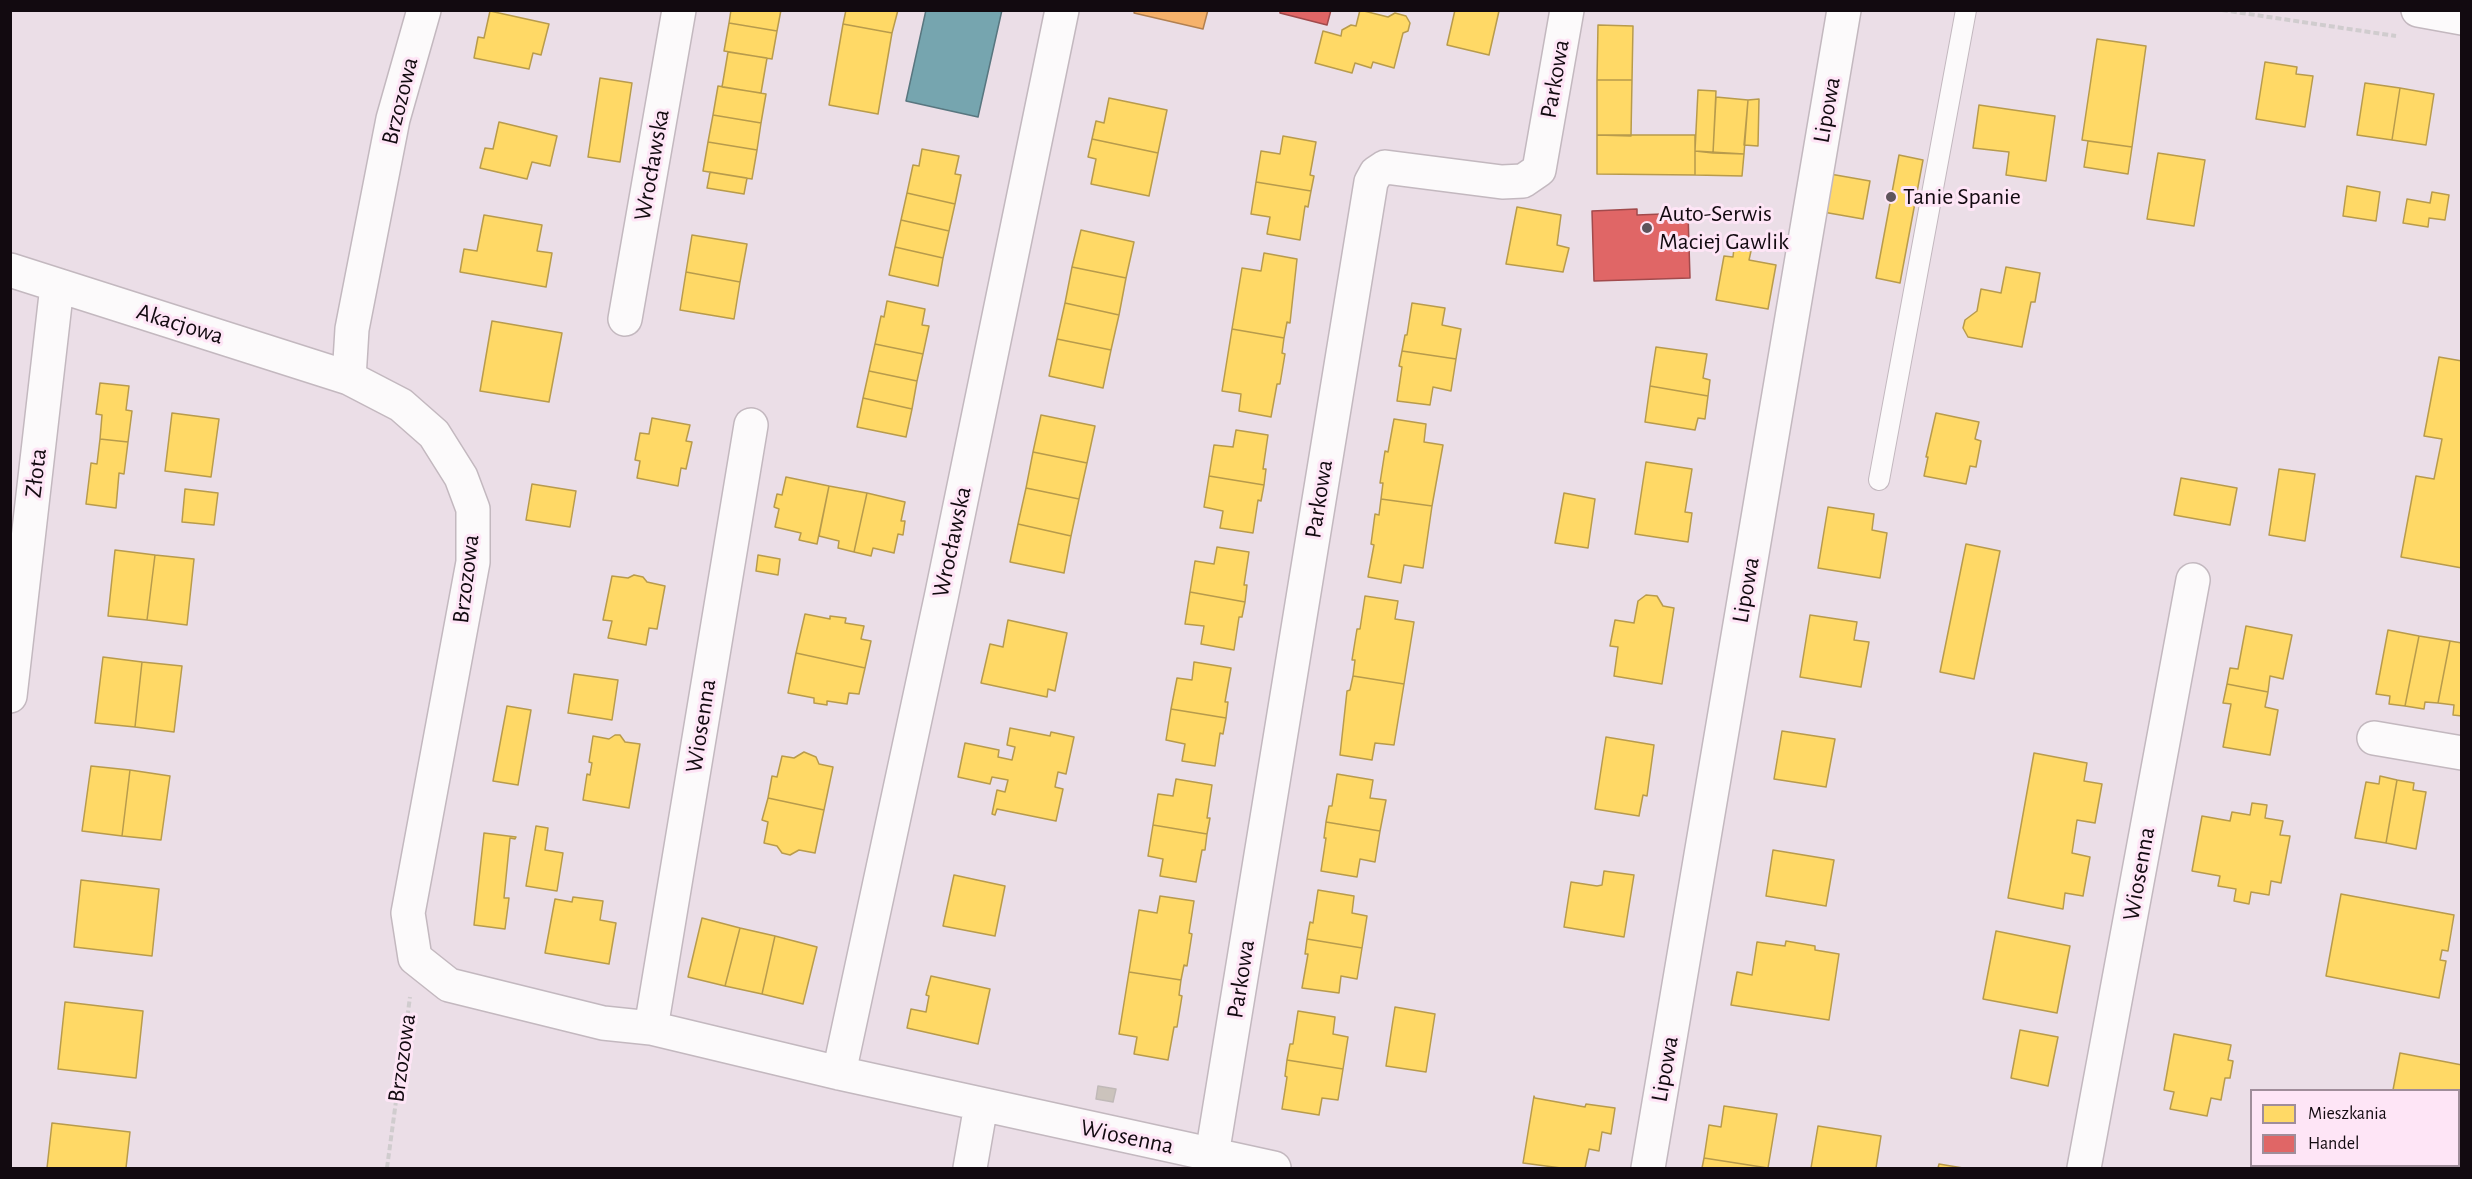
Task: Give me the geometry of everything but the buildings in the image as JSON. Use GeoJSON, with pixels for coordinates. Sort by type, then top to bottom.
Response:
{"type":"FeatureCollection","features":[{"type":"Feature","properties":{"kind":"street","name":"Brzozowa"},"geometry":{"type":"LineString","coordinates":[[415,958],[408,913],[473,562],[473,509],[461,477],[434,434],[401,405],[349,378],[352,329],[391,130],[424,10]]}},
{"type":"Feature","properties":{"kind":"street","name":"Wrocławska"},"geometry":{"type":"LineString","coordinates":[[625,319],[679,10]]}},
{"type":"Feature","properties":{"kind":"street","name":"Wrocławska"},"geometry":{"type":"LineString","coordinates":[[839,1073],[941,598],[1062,10]]}},
{"type":"Feature","properties":{"kind":"street","name":"Parkowa"},"geometry":{"type":"LineString","coordinates":[[1212,1155],[1371,182],[1376,172],[1385,167],[1502,182],[1523,181],[1539,170],[1567,10]]}},
{"type":"Feature","properties":{"kind":"street","name":"Lipowa"},"geometry":{"type":"LineString","coordinates":[[1648,1168],[1844,10]]}},
{"type":"Feature","properties":{"kind":"street"},"geometry":{"type":"LineString","coordinates":[[2418,10],[2459,15]]}},
{"type":"Feature","properties":{"kind":"street","name":"Akacjowa"},"geometry":{"type":"LineString","coordinates":[[10,270],[349,378]]}},
{"type":"Feature","properties":{"kind":"street","name":"Złota"},"geometry":{"type":"LineString","coordinates":[[10,696],[57,286]]}},
{"type":"Feature","properties":{"kind":"street","name":"Wiosenna"},"geometry":{"type":"LineString","coordinates":[[651,1028],[752,425]]}},
{"type":"Feature","properties":{"kind":"street","name":"Wiosenna"},"geometry":{"type":"LineString","coordinates":[[2084,1168],[2193,580]]}},
{"type":"Feature","properties":{"kind":"street"},"geometry":{"type":"LineString","coordinates":[[2374,738],[2462,753]]}},
{"type":"Feature","properties":{"kind":"street","name":"Wiosenna"},"geometry":{"type":"LineString","coordinates":[[415,958],[449,985],[603,1023],[651,1028],[981,1105],[1274,1168]]}},
{"type":"Feature","properties":{"kind":"street"},"geometry":{"type":"LineString","coordinates":[[969,1168],[981,1105]]}},
{"type":"Feature","properties":{"kind":"lane"},"geometry":{"type":"LineString","coordinates":[[1879,480],[1965,10]]}},
{"type":"Feature","properties":{"kind":"path"},"geometry":{"type":"LineString","coordinates":[[2222,10],[2397,36]]}},
{"type":"Feature","properties":{"kind":"path","name":"Brzozowa"},"geometry":{"type":"LineString","coordinates":[[387,1168],[415,958]]}},
{"type":"Feature","properties":{"kind":"place","name":"Tanie Spanie"},"geometry":{"type":"Point","coordinates":[1891,197]}},
{"type":"Feature","properties":{"kind":"place","name":"Auto-Serwis Maciej Gawlik"},"geometry":{"type":"Point","coordinates":[1647,228]}}]}
